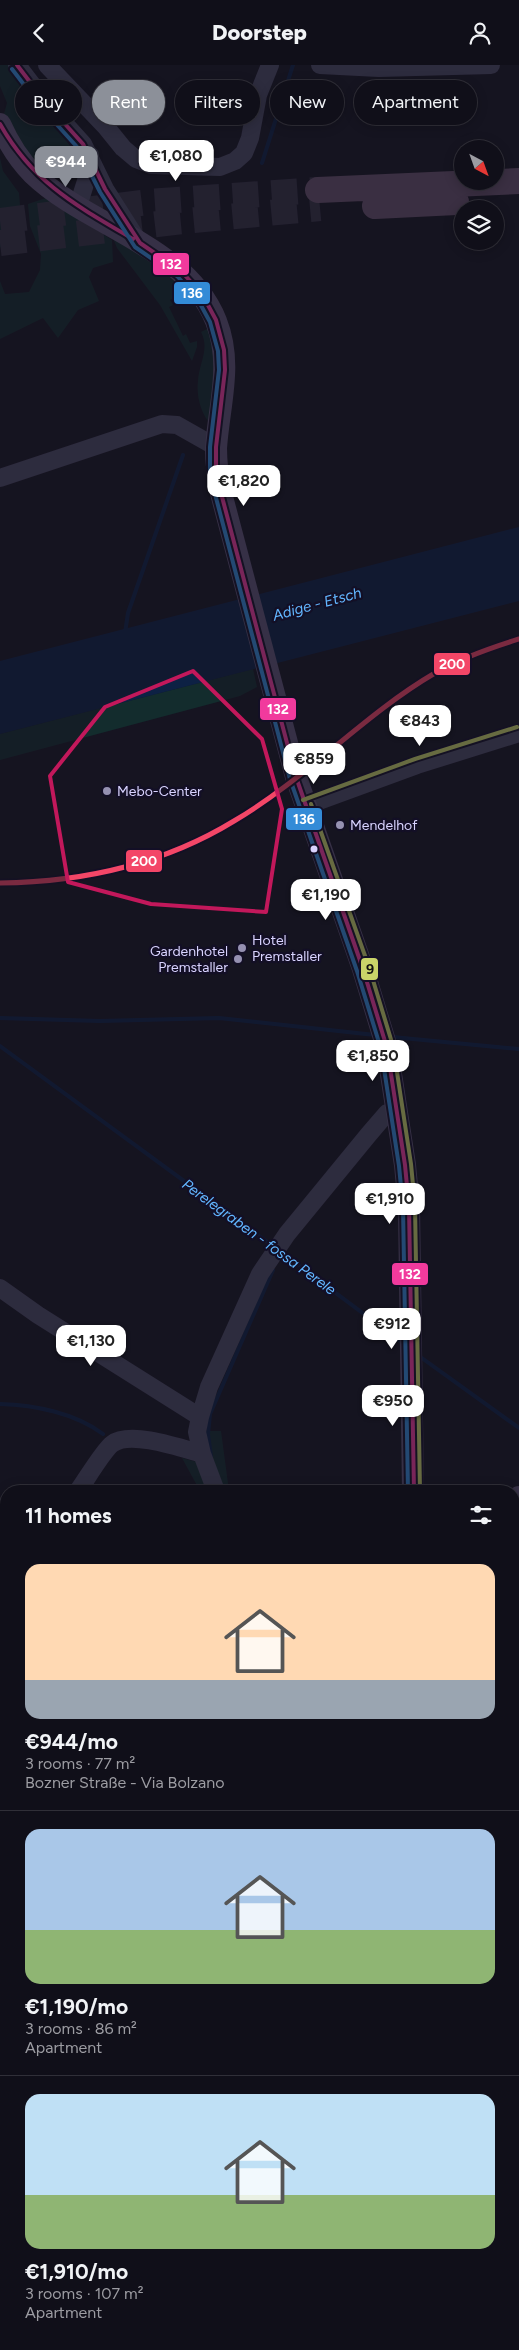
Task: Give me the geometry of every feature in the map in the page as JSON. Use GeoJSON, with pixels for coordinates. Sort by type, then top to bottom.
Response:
{"type":"FeatureCollection","features":[{"type":"Feature","properties":{"kind":"highway"},"geometry":{"type":"LineString","coordinates":[[519,181],[319,199],[419,205],[519,197]]}},
{"type":"Feature","properties":{"kind":"main road"},"geometry":{"type":"LineString","coordinates":[[0,124],[19,159],[32,173],[59,194],[140,243],[181,271],[202,294],[216,321],[224,350],[225,370],[216,447],[216,469],[221,493],[296,777],[381,1025],[387,1048],[405,1165],[409,1207],[413,1485]]}},
{"type":"Feature","properties":{"kind":"street"},"geometry":{"type":"LineString","coordinates":[[18,65],[46,103],[90,155],[105,189],[140,243]]}},
{"type":"Feature","properties":{"kind":"street"},"geometry":{"type":"LineString","coordinates":[[47,65],[106,127],[123,148],[136,159],[151,165],[220,167],[235,161],[244,153],[250,138],[258,95],[270,65]]}},
{"type":"Feature","properties":{"kind":"street"},"geometry":{"type":"LineString","coordinates":[[320,65],[408,68],[491,65]]}},
{"type":"Feature","properties":{"kind":"street"},"geometry":{"type":"LineString","coordinates":[[86,210],[86,181],[90,155]]}},
{"type":"Feature","properties":{"kind":"street"},"geometry":{"type":"LineString","coordinates":[[59,194],[86,181]]}},
{"type":"Feature","properties":{"kind":"street"},"geometry":{"type":"LineString","coordinates":[[86,210],[105,189]]}},
{"type":"Feature","properties":{"kind":"street"},"geometry":{"type":"LineString","coordinates":[[0,478],[162,424],[177,425],[216,447]]}},
{"type":"Feature","properties":{"kind":"street"},"geometry":{"type":"LineString","coordinates":[[306,806],[417,765],[519,733]]}},
{"type":"Feature","properties":{"kind":"street"},"geometry":{"type":"LineString","coordinates":[[214,1485],[202,1454],[197,1432],[200,1417],[209,1387],[260,1274],[278,1247],[369,1133],[387,1113],[396,1111]]}},
{"type":"Feature","properties":{"kind":"street"},"geometry":{"type":"LineString","coordinates":[[0,1288],[38,1315],[200,1417]]}},
{"type":"Feature","properties":{"kind":"street"},"geometry":{"type":"LineString","coordinates":[[82,1485],[111,1444],[122,1439],[139,1439],[202,1454]]}},
{"type":"Feature","properties":{"kind":"highlighted area"},"geometry":{"type":"Polygon","coordinates":[[[193,671],[262,739],[282,809],[266,912],[151,904],[68,882],[50,776],[105,707],[193,671]]]}},
{"type":"Feature","properties":{"kind":"green space"},"geometry":{"type":"Polygon","coordinates":[[[0,65],[9,65],[19,80],[15,80],[15,125],[54,125],[77,156],[74,169],[63,178],[41,168],[26,154],[4,114],[7,103],[0,86],[0,65]]]}},
{"type":"Feature","properties":{"kind":"green space"},"geometry":{"type":"Polygon","coordinates":[[[0,158],[3,171],[19,193],[22,231],[13,231],[0,248],[0,158]]]}},
{"type":"Feature","properties":{"kind":"green space"},"geometry":{"type":"Polygon","coordinates":[[[46,198],[112,240],[113,262],[93,268],[89,277],[99,301],[78,310],[58,338],[43,318],[0,339],[0,281],[5,294],[29,292],[40,270],[41,254],[30,226],[28,204],[46,198]]]}},
{"type":"Feature","properties":{"kind":"green space"},"geometry":{"type":"Polygon","coordinates":[[[113,238],[154,263],[186,291],[170,300],[173,305],[169,307],[183,336],[186,334],[190,343],[197,341],[192,361],[160,305],[117,248],[113,238]]]}},
{"type":"Feature","properties":{"kind":"green space"},"geometry":{"type":"Polygon","coordinates":[[[209,328],[215,344],[211,424],[202,410],[198,386],[204,350],[201,332],[209,328]]]}},
{"type":"Feature","properties":{"kind":"green space"},"geometry":{"type":"Polygon","coordinates":[[[253,669],[257,687],[240,696],[0,760],[0,734],[253,669]]]}},
{"type":"Feature","properties":{"kind":"green space"},"geometry":{"type":"Polygon","coordinates":[[[206,1431],[221,1431],[228,1485],[217,1485],[206,1431]]]}},
{"type":"Feature","properties":{"kind":"green space"},"geometry":{"type":"Polygon","coordinates":[[[182,1458],[197,1462],[207,1485],[197,1485],[182,1458]]]}},
{"type":"Feature","properties":{"kind":"water","name":"Adige - Etsch"},"geometry":{"type":"Polygon","coordinates":[[[519,527],[519,601],[0,734],[0,661],[519,527]]]}},
{"type":"Feature","properties":{"kind":"waterway"},"geometry":{"type":"LineString","coordinates":[[262,163],[293,65]]}},
{"type":"Feature","properties":{"kind":"waterway"},"geometry":{"type":"LineString","coordinates":[[125,633],[128,613],[183,455]]}},
{"type":"Feature","properties":{"kind":"waterway"},"geometry":{"type":"LineString","coordinates":[[0,1018],[100,1021],[219,1018],[375,1035]]}},
{"type":"Feature","properties":{"kind":"waterway"},"geometry":{"type":"LineString","coordinates":[[392,1037],[519,1049]]}},
{"type":"Feature","properties":{"kind":"waterway","name":"Perelegraben - fossa Perele"},"geometry":{"type":"LineString","coordinates":[[0,1046],[274,1247]]}},
{"type":"Feature","properties":{"kind":"waterway","name":"Perelegraben - fossa Perele"},"geometry":{"type":"LineString","coordinates":[[281,1252],[404,1344]]}},
{"type":"Feature","properties":{"kind":"waterway"},"geometry":{"type":"LineString","coordinates":[[211,1456],[208,1434],[210,1414],[273,1270]]}},
{"type":"Feature","properties":{"kind":"waterway","name":"Perelegraben - fossa Perele"},"geometry":{"type":"LineString","coordinates":[[419,1356],[519,1428]]}},
{"type":"Feature","properties":{"kind":"waterway"},"geometry":{"type":"LineString","coordinates":[[0,1404],[54,1411],[80,1421],[103,1434]]}},
{"type":"Feature","properties":{"kind":"tunnel"},"geometry":{"type":"LineString","coordinates":[[0,221],[148,202],[318,190]]}},
{"type":"Feature","properties":{"kind":"tunnel"},"geometry":{"type":"LineString","coordinates":[[0,243],[174,222],[320,208]]}},
{"type":"Feature","properties":{"kind":"transit line","name":"132"},"geometry":{"type":"LineString","coordinates":[[17,65],[46,103],[83,144],[105,189],[140,243],[181,271],[202,294],[216,320],[224,350],[225,370],[216,447],[216,469],[221,493],[296,777],[363,969],[387,1048],[405,1165],[409,1207],[414,1485]]}},
{"type":"Feature","properties":{"kind":"transit line","name":"136"},"geometry":{"type":"LineString","coordinates":[[12,69],[41,107],[78,148],[100,192],[135,247],[177,276],[197,298],[210,322],[218,351],[219,370],[210,447],[210,470],[215,494],[290,779],[357,971],[381,1049],[399,1166],[403,1207],[408,1485]]}},
{"type":"Feature","properties":{"kind":"transit line","name":"132"},"geometry":{"type":"LineString","coordinates":[[0,124],[13,145],[42,178],[75,204],[133,239]]}},
{"type":"Feature","properties":{"kind":"transit line","name":"200"},"geometry":{"type":"LineString","coordinates":[[0,883],[31,882],[92,875],[150,860],[207,836],[234,821],[286,786],[383,708],[435,673],[476,654],[519,639]]}},
{"type":"Feature","properties":{"kind":"transit line","name":"9"},"geometry":{"type":"LineString","coordinates":[[303,800],[415,759],[517,727]]}},
{"type":"Feature","properties":{"kind":"transit line","name":"9"},"geometry":{"type":"LineString","coordinates":[[311,804],[369,967],[393,1046],[411,1164],[415,1206],[420,1485]]}},
{"type":"Feature","properties":{"kind":"place","name":"Mebo-Center"},"geometry":{"type":"Point","coordinates":[107,791]}},
{"type":"Feature","properties":{"kind":"place","name":"Mendelhof"},"geometry":{"type":"Point","coordinates":[340,825]}},
{"type":"Feature","properties":{"kind":"place","name":"Hotel Premstaller"},"geometry":{"type":"Point","coordinates":[242,948]}},
{"type":"Feature","properties":{"kind":"place","name":"Gardenhotel Premstaller"},"geometry":{"type":"Point","coordinates":[238,959]}}]}
